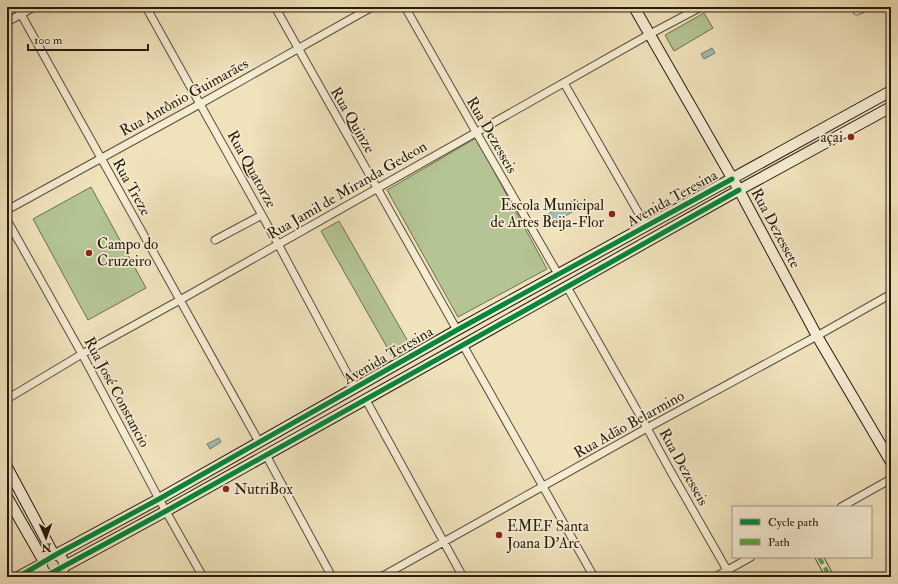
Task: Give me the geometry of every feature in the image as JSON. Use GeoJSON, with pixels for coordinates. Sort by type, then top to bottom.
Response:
{"type":"FeatureCollection","features":[{"type":"Feature","properties":{"kind":"main road","name":"Rua Dezessete"},"geometry":{"type":"LineString","coordinates":[[634,7],[739,190],[817,336],[891,462]]}},
{"type":"Feature","properties":{"kind":"main road","name":"Avenida Teresina"},"geometry":{"type":"LineString","coordinates":[[55,554],[159,499],[413,354],[891,91]]}},
{"type":"Feature","properties":{"kind":"main road","name":"Avenida Teresina"},"geometry":{"type":"LineString","coordinates":[[66,571],[166,511],[739,190],[891,107]]}},
{"type":"Feature","properties":{"kind":"main road"},"geometry":{"type":"LineString","coordinates":[[793,145],[800,157]]}},
{"type":"Feature","properties":{"kind":"main road"},"geometry":{"type":"LineString","coordinates":[[764,161],[771,173]]}},
{"type":"Feature","properties":{"kind":"main road"},"geometry":{"type":"LineString","coordinates":[[413,354],[421,369]]}},
{"type":"Feature","properties":{"kind":"main road"},"geometry":{"type":"LineString","coordinates":[[7,467],[55,554]]}},
{"type":"Feature","properties":{"kind":"main road"},"geometry":{"type":"LineString","coordinates":[[7,497],[42,562],[44,572],[48,576],[55,576],[66,571],[63,559],[55,554],[47,555],[42,562],[18,577]]}},
{"type":"Feature","properties":{"kind":"street","name":"Rua Treze"},"geometry":{"type":"LineString","coordinates":[[17,7],[259,442]]}},
{"type":"Feature","properties":{"kind":"street"},"geometry":{"type":"LineString","coordinates":[[7,22],[34,7]]}},
{"type":"Feature","properties":{"kind":"street","name":"Rua Quatorze"},"geometry":{"type":"LineString","coordinates":[[146,7],[278,244],[354,388]]}},
{"type":"Feature","properties":{"kind":"street","name":"Rua Quinze"},"geometry":{"type":"LineString","coordinates":[[275,7],[457,330]]}},
{"type":"Feature","properties":{"kind":"street","name":"Rua Antônio Guimarães"},"geometry":{"type":"LineString","coordinates":[[7,210],[372,7]]}},
{"type":"Feature","properties":{"kind":"street","name":"Rua Dezesseis"},"geometry":{"type":"LineString","coordinates":[[405,7],[558,274]]}},
{"type":"Feature","properties":{"kind":"street","name":"Rua Jamil de Miranda Gedeon"},"geometry":{"type":"LineString","coordinates":[[7,399],[82,354],[650,34],[701,7]]}},
{"type":"Feature","properties":{"kind":"street"},"geometry":{"type":"LineString","coordinates":[[857,11],[866,7]]}},
{"type":"Feature","properties":{"kind":"street"},"geometry":{"type":"LineString","coordinates":[[564,83],[646,226]]}},
{"type":"Feature","properties":{"kind":"street"},"geometry":{"type":"LineString","coordinates":[[215,240],[262,215]]}},
{"type":"Feature","properties":{"kind":"street","name":"Rua José Constancio"},"geometry":{"type":"LineString","coordinates":[[7,220],[82,354],[159,499],[203,577]]}},
{"type":"Feature","properties":{"kind":"street","name":"Rua Dezesseis"},"geometry":{"type":"LineString","coordinates":[[567,287],[731,577]]}},
{"type":"Feature","properties":{"kind":"street","name":"Rua Adão Belarmino"},"geometry":{"type":"LineString","coordinates":[[381,577],[647,428],[891,294]]}},
{"type":"Feature","properties":{"kind":"street"},"geometry":{"type":"LineString","coordinates":[[463,345],[594,577]]}},
{"type":"Feature","properties":{"kind":"street"},"geometry":{"type":"LineString","coordinates":[[366,400],[463,577]]}},
{"type":"Feature","properties":{"kind":"street"},"geometry":{"type":"LineString","coordinates":[[266,455],[332,577]]}},
{"type":"Feature","properties":{"kind":"street"},"geometry":{"type":"LineString","coordinates":[[843,506],[891,479]]}},
{"type":"Feature","properties":{"kind":"street"},"geometry":{"type":"LineString","coordinates":[[715,577],[749,558]]}},
{"type":"Feature","properties":{"kind":"street"},"geometry":{"type":"LineString","coordinates":[[820,558],[830,577]]}},
{"type":"Feature","properties":{"kind":"green space"},"geometry":{"type":"Polygon","coordinates":[[[704,13],[713,28],[674,51],[665,35],[704,13]]]}},
{"type":"Feature","properties":{"kind":"green space"},"geometry":{"type":"Polygon","coordinates":[[[476,138],[547,269],[458,317],[387,190],[476,138]]]}},
{"type":"Feature","properties":{"kind":"green space","name":"Campo do Cruzeiro"},"geometry":{"type":"Polygon","coordinates":[[[91,187],[146,288],[88,320],[33,219],[91,187]]]}},
{"type":"Feature","properties":{"kind":"green space"},"geometry":{"type":"Polygon","coordinates":[[[339,221],[410,345],[392,356],[321,231],[339,221]]]}},
{"type":"Feature","properties":{"kind":"water"},"geometry":{"type":"Polygon","coordinates":[[[712,48],[715,53],[704,59],[701,54],[712,48]]]}},
{"type":"Feature","properties":{"kind":"water"},"geometry":{"type":"Polygon","coordinates":[[[576,199],[581,207],[551,224],[546,215],[576,199]]]}},
{"type":"Feature","properties":{"kind":"water"},"geometry":{"type":"Polygon","coordinates":[[[219,438],[221,442],[210,449],[207,444],[219,438]]]}},
{"type":"Feature","properties":{"kind":"marked path"},"geometry":{"type":"LineString","coordinates":[[857,11],[866,7]]}},
{"type":"Feature","properties":{"kind":"marked path"},"geometry":{"type":"LineString","coordinates":[[820,558],[830,577]]}},
{"type":"Feature","properties":{"kind":"cycle path"},"geometry":{"type":"LineString","coordinates":[[18,577],[457,330],[732,179]]}},
{"type":"Feature","properties":{"kind":"cycle path"},"geometry":{"type":"LineString","coordinates":[[44,577],[166,511],[739,190]]}},
{"type":"Feature","properties":{"kind":"place","name":"açai"},"geometry":{"type":"Point","coordinates":[851,137]}},
{"type":"Feature","properties":{"kind":"place","name":"Escola Municipal de Artes Beija-Flor"},"geometry":{"type":"Point","coordinates":[612,214]}},
{"type":"Feature","properties":{"kind":"place","name":"Campo do Cruzeiro"},"geometry":{"type":"Point","coordinates":[89,253]}},
{"type":"Feature","properties":{"kind":"place","name":"NutriBox"},"geometry":{"type":"Point","coordinates":[226,489]}},
{"type":"Feature","properties":{"kind":"place","name":"EMEF Santa Joana D'Arc"},"geometry":{"type":"Point","coordinates":[499,535]}}]}
